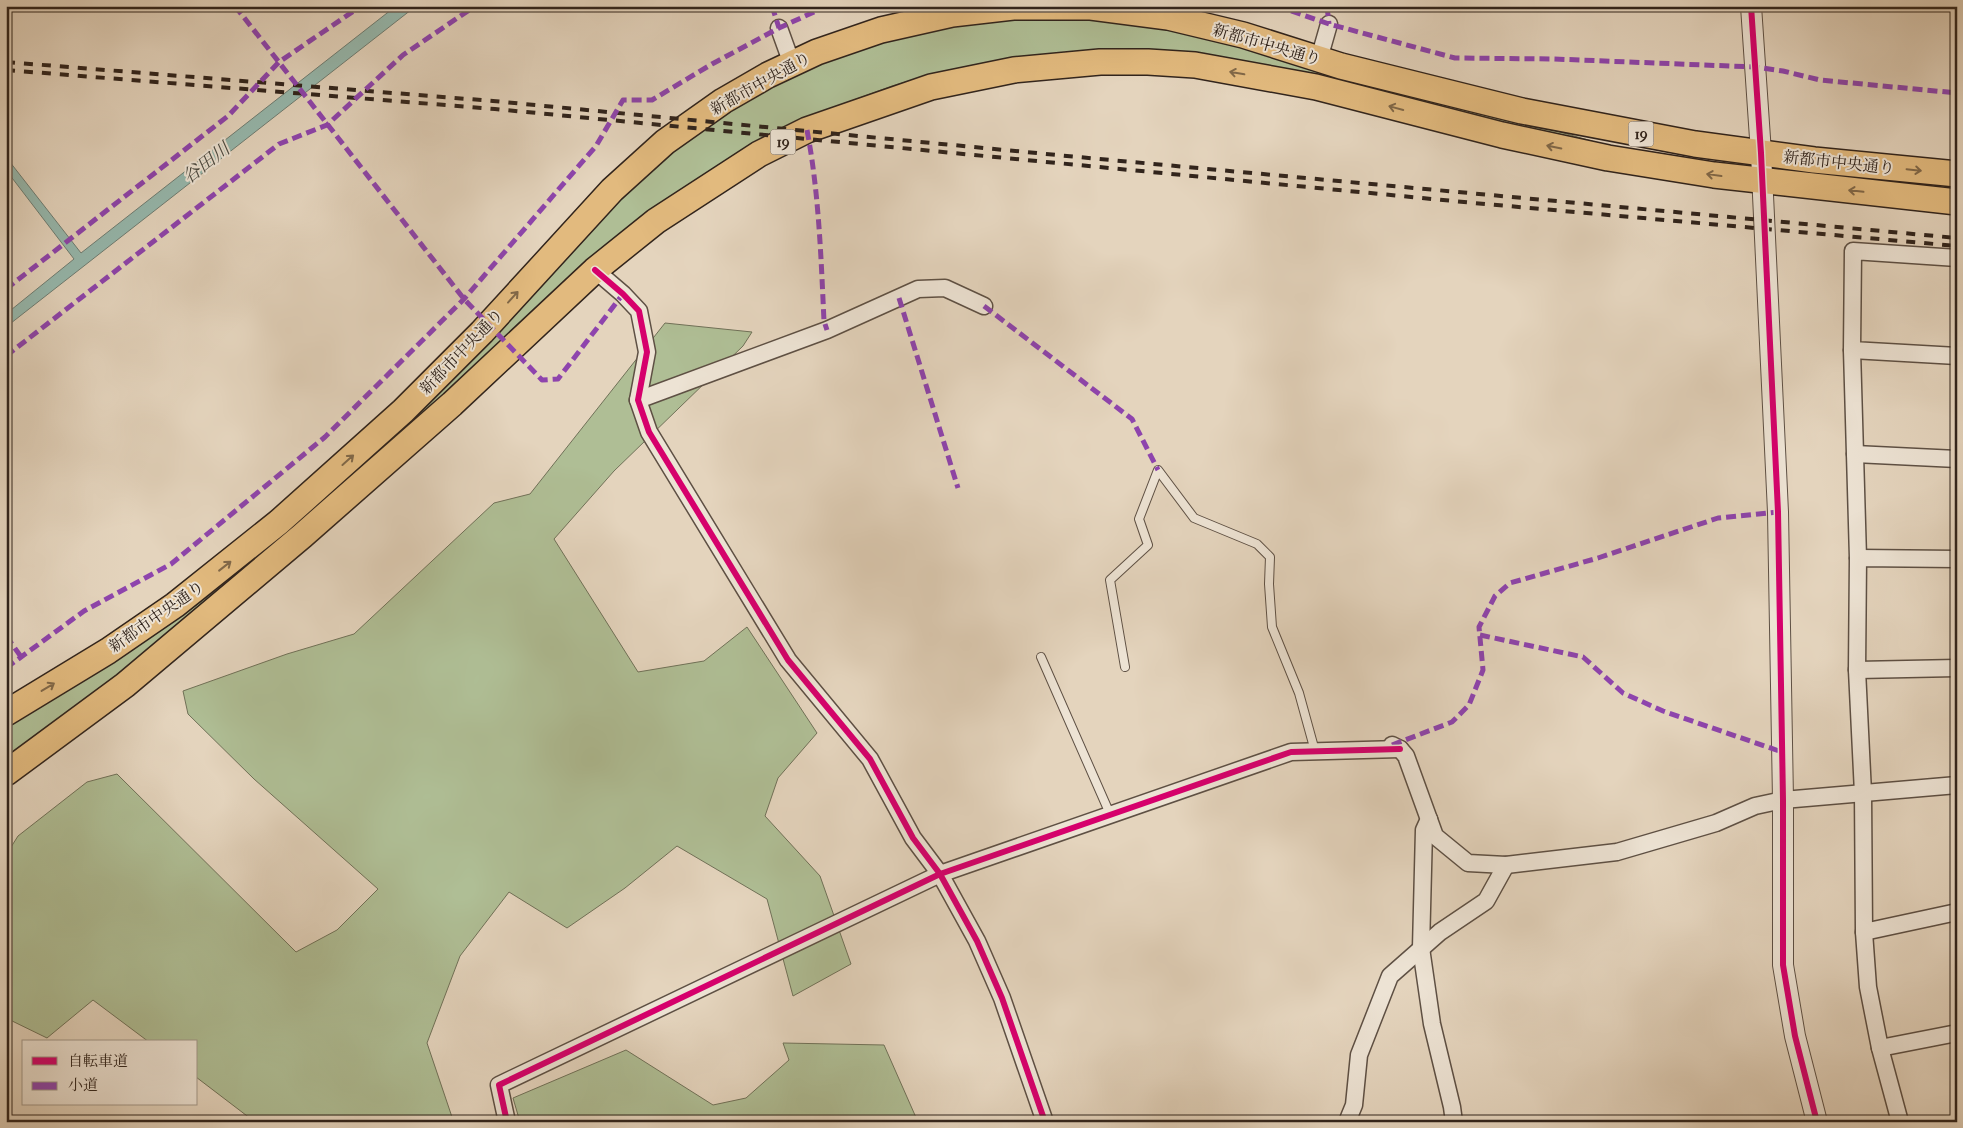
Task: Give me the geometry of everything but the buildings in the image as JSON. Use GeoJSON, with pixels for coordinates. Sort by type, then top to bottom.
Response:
{"type":"FeatureCollection","features":[{"type":"Feature","properties":{"kind":"main road","name":"新都市中央通り"},"geometry":{"type":"LineString","coordinates":[[6,713],[108,651],[175,605],[239,556],[279,522],[403,412],[482,332],[612,190],[665,142],[723,101],[792,64],[818,52],[881,30],[943,16],[1013,8],[1091,7],[1168,17],[1243,35],[1318,59],[1522,111],[1696,144],[1814,160],[1957,174]]}},
{"type":"Feature","properties":{"kind":"main road","name":"新都市中央通り"},"geometry":{"type":"LineString","coordinates":[[6,773],[125,685],[302,536],[452,404],[595,270],[656,221],[759,154],[807,130],[931,87],[1014,70],[1100,62],[1196,65],[1316,87],[1502,136],[1608,158],[1714,175],[1957,202]]}},
{"type":"Feature","properties":{"kind":"street"},"geometry":{"type":"LineString","coordinates":[[1751,6],[1761,152],[1778,512],[1783,800],[1782,965],[1802,1068],[1817,1122]]}},
{"type":"Feature","properties":{"kind":"street"},"geometry":{"type":"LineString","coordinates":[[1318,59],[1329,24]]}},
{"type":"Feature","properties":{"kind":"street"},"geometry":{"type":"LineString","coordinates":[[779,28],[792,64]]}},
{"type":"Feature","properties":{"kind":"street"},"geometry":{"type":"LineString","coordinates":[[1900,1122],[1880,1048],[1868,987],[1864,932],[1863,793],[1857,670],[1858,558],[1852,350],[1853,251],[1957,258]]}},
{"type":"Feature","properties":{"kind":"street"},"geometry":{"type":"LineString","coordinates":[[595,270],[623,294],[639,311],[647,352],[638,400],[649,432],[788,660],[870,759],[914,838],[940,874],[977,941],[1002,998],[1045,1122]]}},
{"type":"Feature","properties":{"kind":"street"},"geometry":{"type":"LineString","coordinates":[[638,400],[827,330],[918,289],[945,288],[984,306]]}},
{"type":"Feature","properties":{"kind":"street"},"geometry":{"type":"LineString","coordinates":[[1852,350],[1957,356]]}},
{"type":"Feature","properties":{"kind":"street"},"geometry":{"type":"LineString","coordinates":[[1855,454],[1957,459]]}},
{"type":"Feature","properties":{"kind":"street"},"geometry":{"type":"LineString","coordinates":[[1858,558],[1957,559]]}},
{"type":"Feature","properties":{"kind":"street"},"geometry":{"type":"LineString","coordinates":[[1857,670],[1957,668]]}},
{"type":"Feature","properties":{"kind":"street"},"geometry":{"type":"LineString","coordinates":[[507,1122],[499,1085],[940,874],[1291,752],[1396,747],[1406,756],[1435,836],[1468,863],[1506,865],[1617,852],[1716,823],[1755,806],[1783,800],[1957,785]]}},
{"type":"Feature","properties":{"kind":"street"},"geometry":{"type":"LineString","coordinates":[[1429,819],[1424,830],[1421,948],[1432,1024],[1454,1122]]}},
{"type":"Feature","properties":{"kind":"street"},"geometry":{"type":"LineString","coordinates":[[1347,1122],[1354,1105],[1359,1055],[1390,976],[1421,948],[1486,901],[1506,865]]}},
{"type":"Feature","properties":{"kind":"street"},"geometry":{"type":"LineString","coordinates":[[1864,932],[1957,912]]}},
{"type":"Feature","properties":{"kind":"street"},"geometry":{"type":"LineString","coordinates":[[1880,1048],[1957,1033]]}},
{"type":"Feature","properties":{"kind":"lane"},"geometry":{"type":"LineString","coordinates":[[1125,668],[1110,580],[1148,545],[1139,519],[1158,470],[1194,518],[1257,544],[1270,557],[1268,584],[1272,627],[1300,693],[1315,751]]}},
{"type":"Feature","properties":{"kind":"lane"},"geometry":{"type":"LineString","coordinates":[[1041,657],[1110,814]]}},
{"type":"Feature","properties":{"kind":"green space"},"geometry":{"type":"Polygon","coordinates":[[[1045,17],[1113,19],[1169,28],[1613,147],[1055,54],[989,62],[935,73],[892,86],[818,113],[754,145],[123,673],[6,761],[6,727],[115,661],[198,604],[240,572],[337,488],[450,380],[620,197],[664,155],[722,115],[771,85],[839,55],[923,29],[979,21],[1045,17]]]}},
{"type":"Feature","properties":{"kind":"green space"},"geometry":{"type":"Polygon","coordinates":[[[665,323],[752,332],[743,346],[614,471],[554,539],[638,672],[704,661],[747,627],[817,733],[778,778],[765,816],[820,876],[851,964],[793,996],[767,899],[677,846],[625,888],[567,928],[509,892],[460,956],[427,1043],[453,1120],[449,1122],[255,1122],[198,1079],[198,1040],[146,1040],[93,1000],[47,1038],[6,1018],[6,855],[18,836],[87,782],[117,774],[296,952],[337,930],[378,889],[254,779],[188,714],[183,691],[287,654],[354,634],[494,503],[530,494],[665,323]]]}},
{"type":"Feature","properties":{"kind":"green space"},"geometry":{"type":"Polygon","coordinates":[[[783,1043],[884,1045],[918,1122],[520,1122],[513,1098],[626,1050],[713,1105],[746,1098],[789,1060],[783,1043]]]}},
{"type":"Feature","properties":{"kind":"water","name":"谷田川"},"geometry":{"type":"Polygon","coordinates":[[[396,6],[416,6],[6,327],[6,314],[74,259],[6,170],[6,157],[81,253],[396,6]]]}},
{"type":"Feature","properties":{"kind":"railway"},"geometry":{"type":"LineString","coordinates":[[6,62],[493,101],[1957,238]]}},
{"type":"Feature","properties":{"kind":"railway"},"geometry":{"type":"LineString","coordinates":[[6,70],[495,109],[1474,203],[1957,246]]}},
{"type":"Feature","properties":{"kind":"marked path"},"geometry":{"type":"LineString","coordinates":[[235,6],[464,299],[542,380],[558,379],[623,294]]}},
{"type":"Feature","properties":{"kind":"marked path"},"geometry":{"type":"LineString","coordinates":[[6,289],[228,116],[279,62],[361,6]]}},
{"type":"Feature","properties":{"kind":"marked path"},"geometry":{"type":"LineString","coordinates":[[6,356],[279,144],[327,125],[403,55],[475,6]]}},
{"type":"Feature","properties":{"kind":"marked path"},"geometry":{"type":"LineString","coordinates":[[772,6],[779,28]]}},
{"type":"Feature","properties":{"kind":"marked path"},"geometry":{"type":"LineString","coordinates":[[6,668],[84,611],[171,564],[325,437],[464,299],[596,146],[623,100],[652,100],[712,64],[779,28],[827,6]]}},
{"type":"Feature","properties":{"kind":"marked path"},"geometry":{"type":"LineString","coordinates":[[1277,6],[1329,24],[1455,58],[1554,59],[1755,67],[1783,71],[1820,80],[1957,93]]}},
{"type":"Feature","properties":{"kind":"marked path"},"geometry":{"type":"LineString","coordinates":[[1327,6],[1329,24]]}},
{"type":"Feature","properties":{"kind":"marked path"},"geometry":{"type":"LineString","coordinates":[[807,130],[817,202],[824,321],[827,330]]}},
{"type":"Feature","properties":{"kind":"marked path"},"geometry":{"type":"LineString","coordinates":[[899,298],[958,488]]}},
{"type":"Feature","properties":{"kind":"marked path"},"geometry":{"type":"LineString","coordinates":[[984,306],[1132,419],[1158,470]]}},
{"type":"Feature","properties":{"kind":"marked path"},"geometry":{"type":"LineString","coordinates":[[1392,745],[1452,722],[1469,705],[1483,670],[1479,627],[1495,596],[1510,583],[1598,558],[1718,518],[1778,512]]}},
{"type":"Feature","properties":{"kind":"marked path"},"geometry":{"type":"LineString","coordinates":[[1480,635],[1583,657],[1623,693],[1663,711],[1782,752]]}},
{"type":"Feature","properties":{"kind":"marked path"},"geometry":{"type":"LineString","coordinates":[[6,636],[22,658]]}},
{"type":"Feature","properties":{"kind":"cycle path"},"geometry":{"type":"LineString","coordinates":[[1751,6],[1761,153],[1778,512],[1783,800],[1783,965],[1795,1036],[1817,1122]]}},
{"type":"Feature","properties":{"kind":"cycle path"},"geometry":{"type":"LineString","coordinates":[[595,270],[623,294],[639,311],[647,352],[638,400],[649,432],[788,660],[870,759],[913,838],[940,874],[977,941],[1002,998],[1045,1122]]}},
{"type":"Feature","properties":{"kind":"cycle path"},"geometry":{"type":"LineString","coordinates":[[507,1122],[499,1085],[940,874],[1291,752],[1400,749]]}}]}
